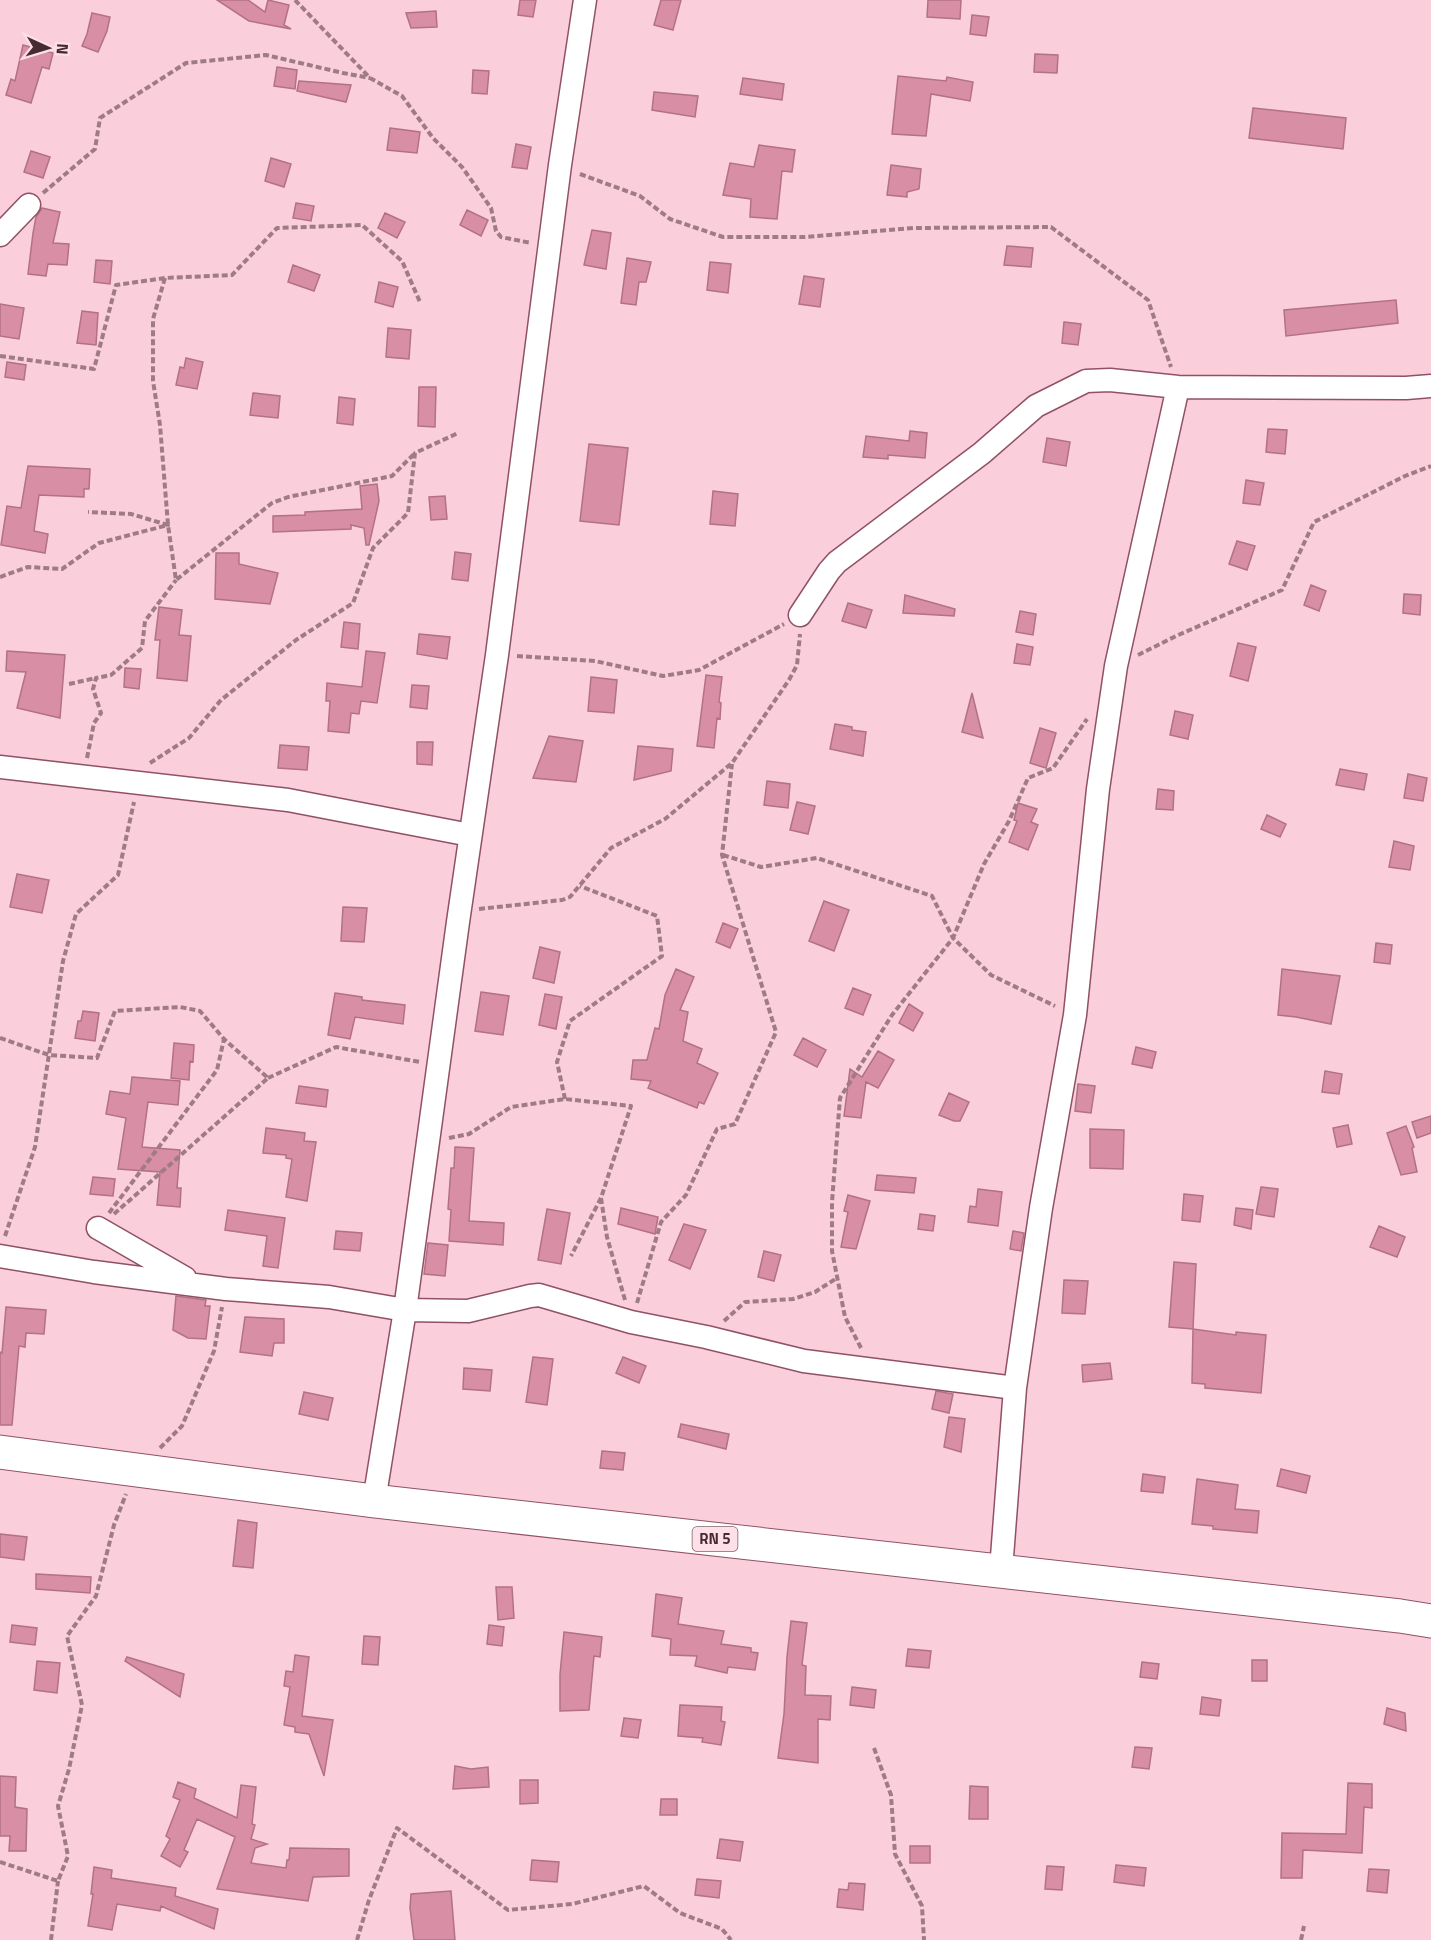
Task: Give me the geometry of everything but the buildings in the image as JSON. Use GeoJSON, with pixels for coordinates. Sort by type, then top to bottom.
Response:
{"type":"FeatureCollection","features":[{"type":"Feature","properties":{"kind":"main road","name":"RN 5"},"geometry":{"type":"LineString","coordinates":[[0,1452],[375,1501],[1001,1570],[1431,1621]]}},
{"type":"Feature","properties":{"kind":"street"},"geometry":{"type":"LineString","coordinates":[[375,1501],[405,1310],[497,655],[560,165],[585,0]]}},
{"type":"Feature","properties":{"kind":"street"},"geometry":{"type":"LineString","coordinates":[[0,235],[29,206]]}},
{"type":"Feature","properties":{"kind":"street"},"geometry":{"type":"LineString","coordinates":[[800,615],[837,562],[982,453],[1036,406],[1086,381],[1110,380],[1178,387],[1406,388],[1431,386]]}},
{"type":"Feature","properties":{"kind":"street"},"geometry":{"type":"LineString","coordinates":[[1001,1570],[1015,1388],[1041,1208],[1075,1015],[1098,789],[1116,666],[1178,387]]}},
{"type":"Feature","properties":{"kind":"street"},"geometry":{"type":"LineString","coordinates":[[0,767],[288,800],[470,835]]}},
{"type":"Feature","properties":{"kind":"street"},"geometry":{"type":"LineString","coordinates":[[98,1228],[194,1284]]}},
{"type":"Feature","properties":{"kind":"street"},"geometry":{"type":"LineString","coordinates":[[2,1250],[94,1272],[226,1289],[329,1297],[405,1310],[468,1311],[539,1295],[632,1322],[804,1361],[1015,1388]]}},
{"type":"Feature","properties":{"kind":"path"},"geometry":{"type":"LineString","coordinates":[[295,0],[370,78],[402,96],[433,138],[462,167],[491,208],[496,231],[501,237],[550,246]]}},
{"type":"Feature","properties":{"kind":"path"},"geometry":{"type":"LineString","coordinates":[[29,206],[96,149],[100,118],[186,63],[266,55],[343,74],[370,78]]}},
{"type":"Feature","properties":{"kind":"path"},"geometry":{"type":"LineString","coordinates":[[560,165],[588,178],[640,196],[670,219],[723,237],[805,237],[914,228],[1051,227],[1148,300],[1178,387]]}},
{"type":"Feature","properties":{"kind":"path"},"geometry":{"type":"LineString","coordinates":[[0,356],[94,369],[116,285],[165,278],[232,275],[277,228],[362,225],[402,261],[420,302]]}},
{"type":"Feature","properties":{"kind":"path"},"geometry":{"type":"LineString","coordinates":[[165,278],[153,319],[153,381],[160,424],[168,525],[176,580]]}},
{"type":"Feature","properties":{"kind":"path"},"geometry":{"type":"LineString","coordinates":[[69,684],[111,675],[142,648],[145,621],[176,580],[272,503],[288,497],[392,476],[415,453],[458,433]]}},
{"type":"Feature","properties":{"kind":"path"},"geometry":{"type":"LineString","coordinates":[[2,1250],[35,1146],[63,961],[76,914],[118,875],[130,782],[189,738],[221,700],[296,640],[353,603],[373,548],[408,513],[415,453]]}},
{"type":"Feature","properties":{"kind":"path"},"geometry":{"type":"LineString","coordinates":[[1116,666],[1176,636],[1282,590],[1314,522],[1405,476],[1431,466]]}},
{"type":"Feature","properties":{"kind":"path"},"geometry":{"type":"LineString","coordinates":[[88,512],[131,514],[168,525]]}},
{"type":"Feature","properties":{"kind":"path"},"geometry":{"type":"LineString","coordinates":[[0,576],[28,567],[62,569],[99,543],[168,525]]}},
{"type":"Feature","properties":{"kind":"path"},"geometry":{"type":"LineString","coordinates":[[497,655],[595,661],[663,676],[699,670],[800,615]]}},
{"type":"Feature","properties":{"kind":"path"},"geometry":{"type":"LineString","coordinates":[[458,922],[476,910],[562,900],[570,897],[611,848],[665,819],[732,763],[797,665],[800,615]]}},
{"type":"Feature","properties":{"kind":"path"},"geometry":{"type":"LineString","coordinates":[[83,776],[94,723],[101,713],[93,689],[96,678]]}},
{"type":"Feature","properties":{"kind":"path"},"geometry":{"type":"LineString","coordinates":[[873,1371],[845,1317],[832,1251],[832,1202],[840,1098],[892,1015],[953,938],[984,864],[1009,821],[1028,778],[1053,768],[1090,712]]}},
{"type":"Feature","properties":{"kind":"path"},"geometry":{"type":"LineString","coordinates":[[632,1322],[661,1222],[686,1195],[717,1128],[735,1124],[776,1032],[722,855],[732,763]]}},
{"type":"Feature","properties":{"kind":"path"},"geometry":{"type":"LineString","coordinates":[[722,855],[761,867],[817,858],[932,896],[953,938],[991,975],[1075,1015]]}},
{"type":"Feature","properties":{"kind":"path"},"geometry":{"type":"LineString","coordinates":[[565,1099],[557,1062],[570,1021],[662,956],[657,916],[580,886]]}},
{"type":"Feature","properties":{"kind":"path"},"geometry":{"type":"LineString","coordinates":[[0,1038],[49,1055],[97,1058],[115,1011],[180,1007],[200,1011],[224,1039],[268,1078]]}},
{"type":"Feature","properties":{"kind":"path"},"geometry":{"type":"LineString","coordinates":[[98,1228],[217,1070],[224,1039]]}},
{"type":"Feature","properties":{"kind":"path"},"geometry":{"type":"LineString","coordinates":[[98,1228],[268,1078],[336,1047],[439,1066]]}},
{"type":"Feature","properties":{"kind":"path"},"geometry":{"type":"LineString","coordinates":[[428,1143],[469,1134],[511,1107],[565,1099],[632,1106],[601,1198],[571,1256]]}},
{"type":"Feature","properties":{"kind":"path"},"geometry":{"type":"LineString","coordinates":[[601,1198],[607,1238],[632,1322]]}},
{"type":"Feature","properties":{"kind":"path"},"geometry":{"type":"LineString","coordinates":[[706,1337],[744,1302],[793,1299],[815,1292],[837,1278]]}},
{"type":"Feature","properties":{"kind":"path"},"geometry":{"type":"LineString","coordinates":[[51,1940],[58,1881],[68,1856],[58,1806],[69,1769],[82,1705],[67,1636],[96,1596],[114,1525],[136,1470],[182,1426],[214,1351],[226,1289]]}},
{"type":"Feature","properties":{"kind":"path"},"geometry":{"type":"LineString","coordinates":[[874,1749],[891,1795],[895,1854],[922,1906],[924,1940]]}},
{"type":"Feature","properties":{"kind":"path"},"geometry":{"type":"LineString","coordinates":[[357,1940],[369,1900],[397,1828],[507,1910],[572,1904],[644,1886],[680,1913],[722,1929],[731,1940]]}},
{"type":"Feature","properties":{"kind":"path"},"geometry":{"type":"LineString","coordinates":[[0,1862],[58,1881]]}},
{"type":"Feature","properties":{"kind":"path"},"geometry":{"type":"LineString","coordinates":[[1301,1940],[1304,1926]]}}]}
